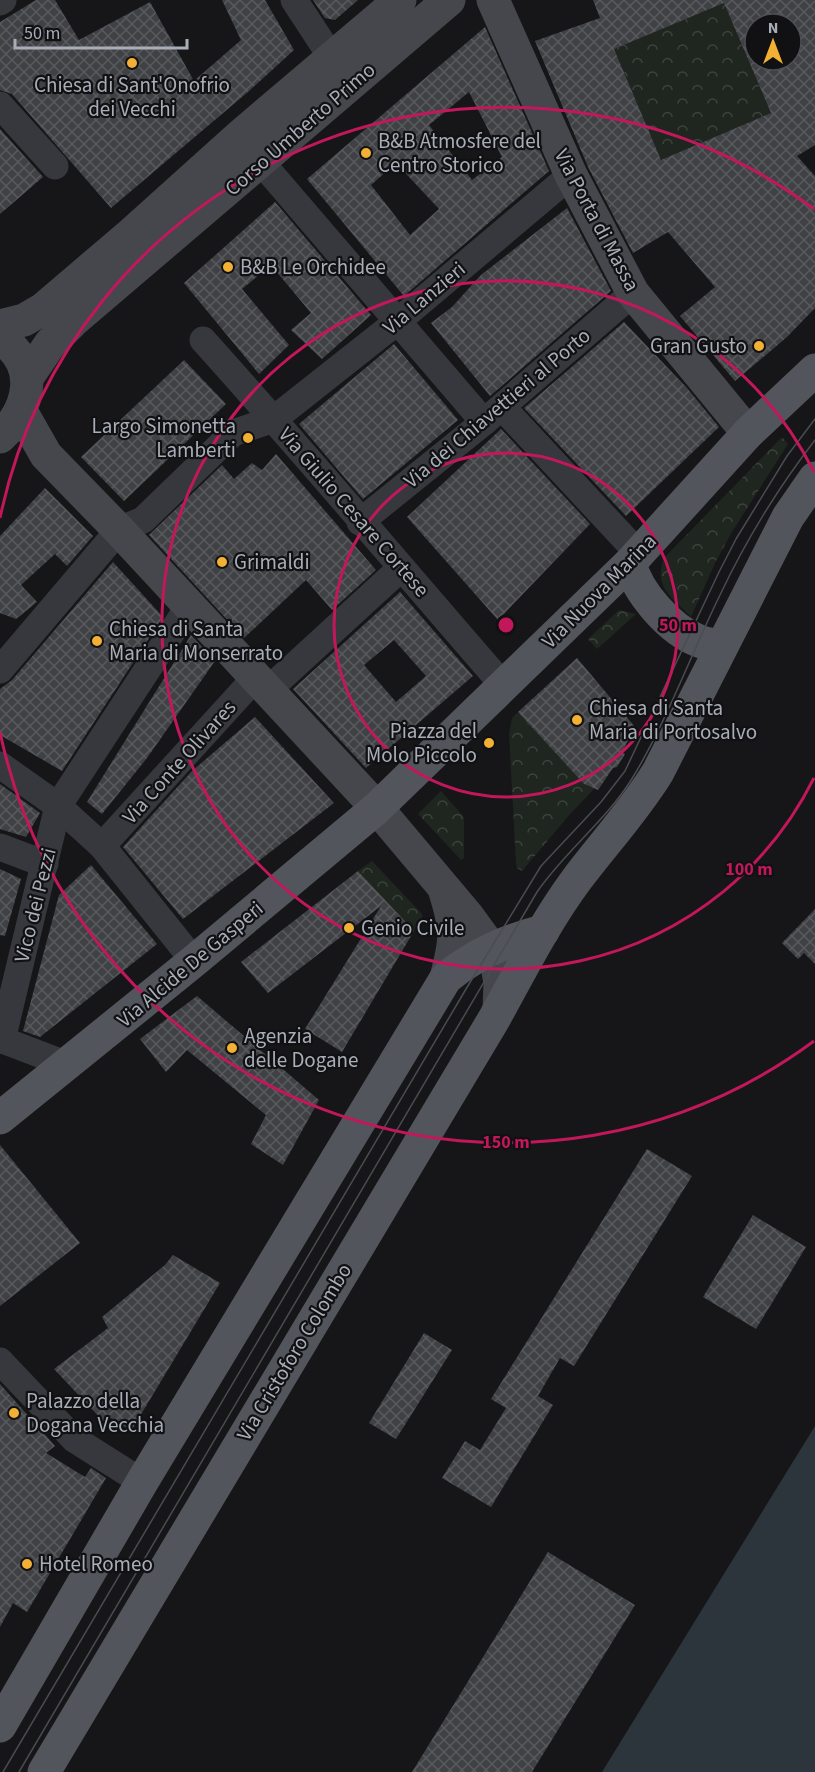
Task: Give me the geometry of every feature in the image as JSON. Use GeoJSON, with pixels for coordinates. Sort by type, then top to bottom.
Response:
{"type":"FeatureCollection","features":[{"type":"Feature","properties":{"kind":"main road","name":"Via Nuova Marina"},"geometry":{"type":"LineString","coordinates":[[377,808],[634,559],[748,433],[815,369]]}},
{"type":"Feature","properties":{"kind":"main road"},"geometry":{"type":"LineString","coordinates":[[0,1726],[142,1482],[446,978],[491,948],[543,931],[577,879],[642,799],[679,732],[788,517],[815,478]]}},
{"type":"Feature","properties":{"kind":"main road"},"geometry":{"type":"LineString","coordinates":[[634,559],[638,586],[671,623],[682,633],[699,641],[722,645]]}},
{"type":"Feature","properties":{"kind":"main road","name":"Via Alcide De Gasperi"},"geometry":{"type":"LineString","coordinates":[[0,1118],[68,1065],[377,808]]}},
{"type":"Feature","properties":{"kind":"main road","name":"Via Cristoforo Colombo"},"geometry":{"type":"LineString","coordinates":[[44,1772],[499,1009],[543,931]]}},
{"type":"Feature","properties":{"kind":"street"},"geometry":{"type":"LineString","coordinates":[[294,0],[332,58]]}},
{"type":"Feature","properties":{"kind":"street","name":"Corso Umberto Primo"},"geometry":{"type":"LineString","coordinates":[[140,245],[241,135],[400,0]]}},
{"type":"Feature","properties":{"kind":"street","name":"Corso Umberto Primo"},"geometry":{"type":"LineString","coordinates":[[140,245],[261,162],[450,0]]}},
{"type":"Feature","properties":{"kind":"street","name":"Via Porta di Massa"},"geometry":{"type":"LineString","coordinates":[[493,0],[571,175],[633,293],[748,433]]}},
{"type":"Feature","properties":{"kind":"street"},"geometry":{"type":"LineString","coordinates":[[0,105],[55,166]]}},
{"type":"Feature","properties":{"kind":"street"},"geometry":{"type":"LineString","coordinates":[[261,162],[398,321],[493,414],[634,559]]}},
{"type":"Feature","properties":{"kind":"street","name":"Via Lanzieri"},"geometry":{"type":"LineString","coordinates":[[119,530],[143,520],[234,433],[274,419],[398,321],[571,175]]}},
{"type":"Feature","properties":{"kind":"street"},"geometry":{"type":"LineString","coordinates":[[0,326],[24,320],[140,245]]}},
{"type":"Feature","properties":{"kind":"street"},"geometry":{"type":"LineString","coordinates":[[27,378],[50,344],[140,245]]}},
{"type":"Feature","properties":{"kind":"street","name":"Via dei Chiavettieri al Porto"},"geometry":{"type":"LineString","coordinates":[[360,522],[493,414],[633,293]]}},
{"type":"Feature","properties":{"kind":"street"},"geometry":{"type":"LineString","coordinates":[[0,338],[12,346],[23,360],[27,378],[21,411],[13,425],[0,438]]}},
{"type":"Feature","properties":{"kind":"street","name":"Via Giulio Cesare Cortese"},"geometry":{"type":"LineString","coordinates":[[203,340],[503,685]]}},
{"type":"Feature","properties":{"kind":"street"},"geometry":{"type":"LineString","coordinates":[[21,411],[46,455],[119,530],[377,808],[467,915],[491,948],[500,975],[499,1009]]}},
{"type":"Feature","properties":{"kind":"street"},"geometry":{"type":"LineString","coordinates":[[0,670],[119,530]]}},
{"type":"Feature","properties":{"kind":"street","name":"Via Conte Olivares"},"geometry":{"type":"LineString","coordinates":[[102,846],[262,683],[401,568]]}},
{"type":"Feature","properties":{"kind":"street"},"geometry":{"type":"LineString","coordinates":[[58,806],[189,606]]}},
{"type":"Feature","properties":{"kind":"street"},"geometry":{"type":"LineString","coordinates":[[0,765],[58,806],[102,846],[194,961]]}},
{"type":"Feature","properties":{"kind":"street","name":"Vico dei Pezzi"},"geometry":{"type":"LineString","coordinates":[[1,1040],[58,806]]}},
{"type":"Feature","properties":{"kind":"street"},"geometry":{"type":"LineString","coordinates":[[0,847],[45,864]]}},
{"type":"Feature","properties":{"kind":"street"},"geometry":{"type":"LineString","coordinates":[[443,886],[453,918],[454,938],[446,978]]}},
{"type":"Feature","properties":{"kind":"street"},"geometry":{"type":"LineString","coordinates":[[1,1040],[68,1065]]}},
{"type":"Feature","properties":{"kind":"street"},"geometry":{"type":"LineString","coordinates":[[0,1361],[74,1439],[142,1482]]}},
{"type":"Feature","properties":{"kind":"green space"},"geometry":{"type":"Polygon","coordinates":[[[724,3],[743,47],[743,72],[753,72],[771,113],[661,160],[614,49],[724,3]]]}},
{"type":"Feature","properties":{"kind":"green space"},"geometry":{"type":"Polygon","coordinates":[[[782,437],[788,444],[732,532],[715,563],[691,617],[671,597],[663,585],[661,568],[664,558],[782,437]]]}},
{"type":"Feature","properties":{"kind":"green space"},"geometry":{"type":"Polygon","coordinates":[[[619,610],[636,614],[597,649],[588,639],[619,610]]]}},
{"type":"Feature","properties":{"kind":"green space"},"geometry":{"type":"Polygon","coordinates":[[[518,712],[584,784],[594,789],[522,871],[517,868],[516,864],[509,733],[512,718],[518,712]]]}},
{"type":"Feature","properties":{"kind":"green space"},"geometry":{"type":"Polygon","coordinates":[[[441,791],[464,817],[464,858],[461,860],[418,814],[441,791]]]}},
{"type":"Feature","properties":{"kind":"green space"},"geometry":{"type":"Polygon","coordinates":[[[372,861],[422,914],[422,919],[414,931],[358,871],[372,861]]]}},
{"type":"Feature","properties":{"kind":"shaded area"},"geometry":{"type":"Polygon","coordinates":[[[815,1426],[815,1772],[602,1772],[815,1426]]]}},
{"type":"Feature","properties":{"kind":"building"},"geometry":{"type":"Polygon","coordinates":[[[36,0],[55,0],[79,40],[150,2],[194,81],[241,40],[222,0],[265,0],[294,50],[111,208],[12,94],[0,90],[0,22],[36,0]]]}},
{"type":"Feature","properties":{"kind":"building"},"geometry":{"type":"Polygon","coordinates":[[[313,0],[358,0],[335,20],[325,18],[313,0]]]}},
{"type":"Feature","properties":{"kind":"building"},"geometry":{"type":"Polygon","coordinates":[[[593,0],[815,0],[815,145],[797,156],[815,176],[815,308],[787,337],[735,381],[680,316],[715,287],[668,232],[633,253],[588,167],[535,41],[600,18],[593,0]],[[724,3],[614,49],[661,160],[771,113],[753,72],[803,72],[803,12],[743,12],[743,47],[724,3]]]}},
{"type":"Feature","properties":{"kind":"building"},"geometry":{"type":"Polygon","coordinates":[[[485,27],[549,171],[404,296],[307,179],[485,27]],[[469,92],[429,125],[472,180],[502,157],[469,92]],[[396,163],[371,185],[410,235],[439,209],[396,163]]]}},
{"type":"Feature","properties":{"kind":"building"},"geometry":{"type":"Polygon","coordinates":[[[0,129],[43,177],[0,214],[0,129]]]}},
{"type":"Feature","properties":{"kind":"building"},"geometry":{"type":"Polygon","coordinates":[[[275,202],[371,315],[322,359],[291,330],[311,313],[271,265],[242,289],[289,345],[259,374],[184,283],[275,202]]]}},
{"type":"Feature","properties":{"kind":"building"},"geometry":{"type":"Polygon","coordinates":[[[567,208],[611,291],[490,396],[431,323],[452,307],[481,275],[567,208]]]}},
{"type":"Feature","properties":{"kind":"building"},"geometry":{"type":"Polygon","coordinates":[[[624,322],[687,388],[719,427],[626,516],[524,408],[624,322]]]}},
{"type":"Feature","properties":{"kind":"building"},"geometry":{"type":"Polygon","coordinates":[[[394,344],[458,420],[363,499],[299,424],[394,344]]]}},
{"type":"Feature","properties":{"kind":"building"},"geometry":{"type":"Polygon","coordinates":[[[184,360],[226,404],[124,501],[81,457],[184,360]]]}},
{"type":"Feature","properties":{"kind":"building"},"geometry":{"type":"Polygon","coordinates":[[[501,429],[590,524],[498,620],[407,517],[501,429]]]}},
{"type":"Feature","properties":{"kind":"building"},"geometry":{"type":"Polygon","coordinates":[[[276,454],[376,570],[332,610],[306,580],[244,638],[149,535],[222,465],[234,479],[252,463],[262,470],[276,454]]]}},
{"type":"Feature","properties":{"kind":"building"},"geometry":{"type":"Polygon","coordinates":[[[45,488],[93,536],[67,566],[55,554],[21,585],[37,602],[16,619],[0,613],[0,536],[45,488]]]}},
{"type":"Feature","properties":{"kind":"building"},"geometry":{"type":"Polygon","coordinates":[[[113,562],[163,617],[62,771],[0,735],[0,689],[12,680],[113,562]]]}},
{"type":"Feature","properties":{"kind":"building"},"geometry":{"type":"Polygon","coordinates":[[[400,592],[473,676],[366,768],[293,689],[400,592]],[[394,640],[364,665],[396,702],[426,676],[394,640]]]}},
{"type":"Feature","properties":{"kind":"building"},"geometry":{"type":"Polygon","coordinates":[[[191,635],[215,661],[147,758],[102,814],[87,802],[191,635]]]}},
{"type":"Feature","properties":{"kind":"building","name":"Chiesa di Santa Maria di Portosalvo"},"geometry":{"type":"Polygon","coordinates":[[[577,658],[635,727],[622,752],[625,754],[598,790],[584,784],[518,712],[577,658]]]}},
{"type":"Feature","properties":{"kind":"building"},"geometry":{"type":"Polygon","coordinates":[[[255,717],[334,803],[183,919],[123,847],[192,771],[255,717]]]}},
{"type":"Feature","properties":{"kind":"building"},"geometry":{"type":"Polygon","coordinates":[[[0,784],[40,813],[26,837],[0,829],[0,784]]]}},
{"type":"Feature","properties":{"kind":"building"},"geometry":{"type":"Polygon","coordinates":[[[91,865],[157,944],[40,1037],[23,1031],[59,895],[91,865]]]}},
{"type":"Feature","properties":{"kind":"building"},"geometry":{"type":"Polygon","coordinates":[[[0,869],[21,879],[5,936],[0,935],[0,869]]]}},
{"type":"Feature","properties":{"kind":"building"},"geometry":{"type":"Polygon","coordinates":[[[358,871],[414,931],[342,1052],[305,1029],[381,906],[268,993],[241,962],[358,871]]]}},
{"type":"Feature","properties":{"kind":"building"},"geometry":{"type":"Polygon","coordinates":[[[815,909],[815,964],[804,953],[798,959],[782,943],[815,909]]]}},
{"type":"Feature","properties":{"kind":"building"},"geometry":{"type":"Polygon","coordinates":[[[197,996],[319,1100],[283,1165],[251,1144],[266,1115],[187,1050],[166,1072],[140,1039],[197,996]]]}},
{"type":"Feature","properties":{"kind":"building"},"geometry":{"type":"Polygon","coordinates":[[[0,1145],[80,1243],[0,1306],[0,1145]]]}},
{"type":"Feature","properties":{"kind":"building"},"geometry":{"type":"Polygon","coordinates":[[[647,1149],[692,1176],[574,1366],[560,1358],[538,1396],[553,1405],[491,1507],[442,1478],[465,1441],[480,1450],[506,1408],[491,1399],[647,1149]]]}},
{"type":"Feature","properties":{"kind":"building"},"geometry":{"type":"Polygon","coordinates":[[[753,1215],[806,1247],[756,1329],[703,1297],[753,1215]]]}},
{"type":"Feature","properties":{"kind":"building"},"geometry":{"type":"Polygon","coordinates":[[[173,1255],[220,1283],[131,1431],[111,1418],[104,1422],[54,1369],[108,1328],[102,1317],[165,1265],[173,1255]]]}},
{"type":"Feature","properties":{"kind":"building"},"geometry":{"type":"Polygon","coordinates":[[[424,1333],[452,1350],[396,1439],[369,1423],[424,1333]]]}},
{"type":"Feature","properties":{"kind":"building"},"geometry":{"type":"Polygon","coordinates":[[[0,1384],[55,1446],[46,1453],[85,1477],[91,1468],[106,1478],[27,1612],[13,1603],[0,1627],[0,1384]]]}},
{"type":"Feature","properties":{"kind":"building"},"geometry":{"type":"Polygon","coordinates":[[[548,1552],[635,1605],[532,1772],[412,1772],[548,1552]]]}},
{"type":"Feature","properties":{"kind":"tram line"},"geometry":{"type":"LineString","coordinates":[[3,1772],[541,866],[601,802],[625,771],[736,539],[787,456],[815,419]]}},
{"type":"Feature","properties":{"kind":"tram line"},"geometry":{"type":"LineString","coordinates":[[19,1772],[537,892],[623,793],[633,777],[657,733],[709,617],[741,554],[788,477],[815,440]]}},
{"type":"Feature","properties":{"kind":"place","name":"Chiesa di Sant'Onofrio dei Vecchi"},"geometry":{"type":"Point","coordinates":[132,63]}},
{"type":"Feature","properties":{"kind":"place","name":"B&B Atmosfere del Centro Storico"},"geometry":{"type":"Point","coordinates":[366,153]}},
{"type":"Feature","properties":{"kind":"place","name":"B&B Le Orchidee"},"geometry":{"type":"Point","coordinates":[228,267]}},
{"type":"Feature","properties":{"kind":"place","name":"Gran Gusto"},"geometry":{"type":"Point","coordinates":[759,346]}},
{"type":"Feature","properties":{"kind":"place","name":"Largo Simonetta Lamberti"},"geometry":{"type":"Point","coordinates":[248,438]}},
{"type":"Feature","properties":{"kind":"place","name":"Grimaldi"},"geometry":{"type":"Point","coordinates":[222,562]}},
{"type":"Feature","properties":{"kind":"place","name":"Chiesa di Santa Maria di Monserrato"},"geometry":{"type":"Point","coordinates":[97,641]}},
{"type":"Feature","properties":{"kind":"place","name":"Chiesa di Santa Maria di Portosalvo"},"geometry":{"type":"Point","coordinates":[577,720]}},
{"type":"Feature","properties":{"kind":"place","name":"Piazza del Molo Piccolo"},"geometry":{"type":"Point","coordinates":[489,743]}},
{"type":"Feature","properties":{"kind":"place","name":"Genio Civile"},"geometry":{"type":"Point","coordinates":[349,928]}},
{"type":"Feature","properties":{"kind":"place","name":"Agenzia delle Dogane"},"geometry":{"type":"Point","coordinates":[232,1048]}},
{"type":"Feature","properties":{"kind":"place","name":"Palazzo della Dogana Vecchia"},"geometry":{"type":"Point","coordinates":[14,1413]}},
{"type":"Feature","properties":{"kind":"place","name":"Hotel Romeo"},"geometry":{"type":"Point","coordinates":[27,1564]}}]}
